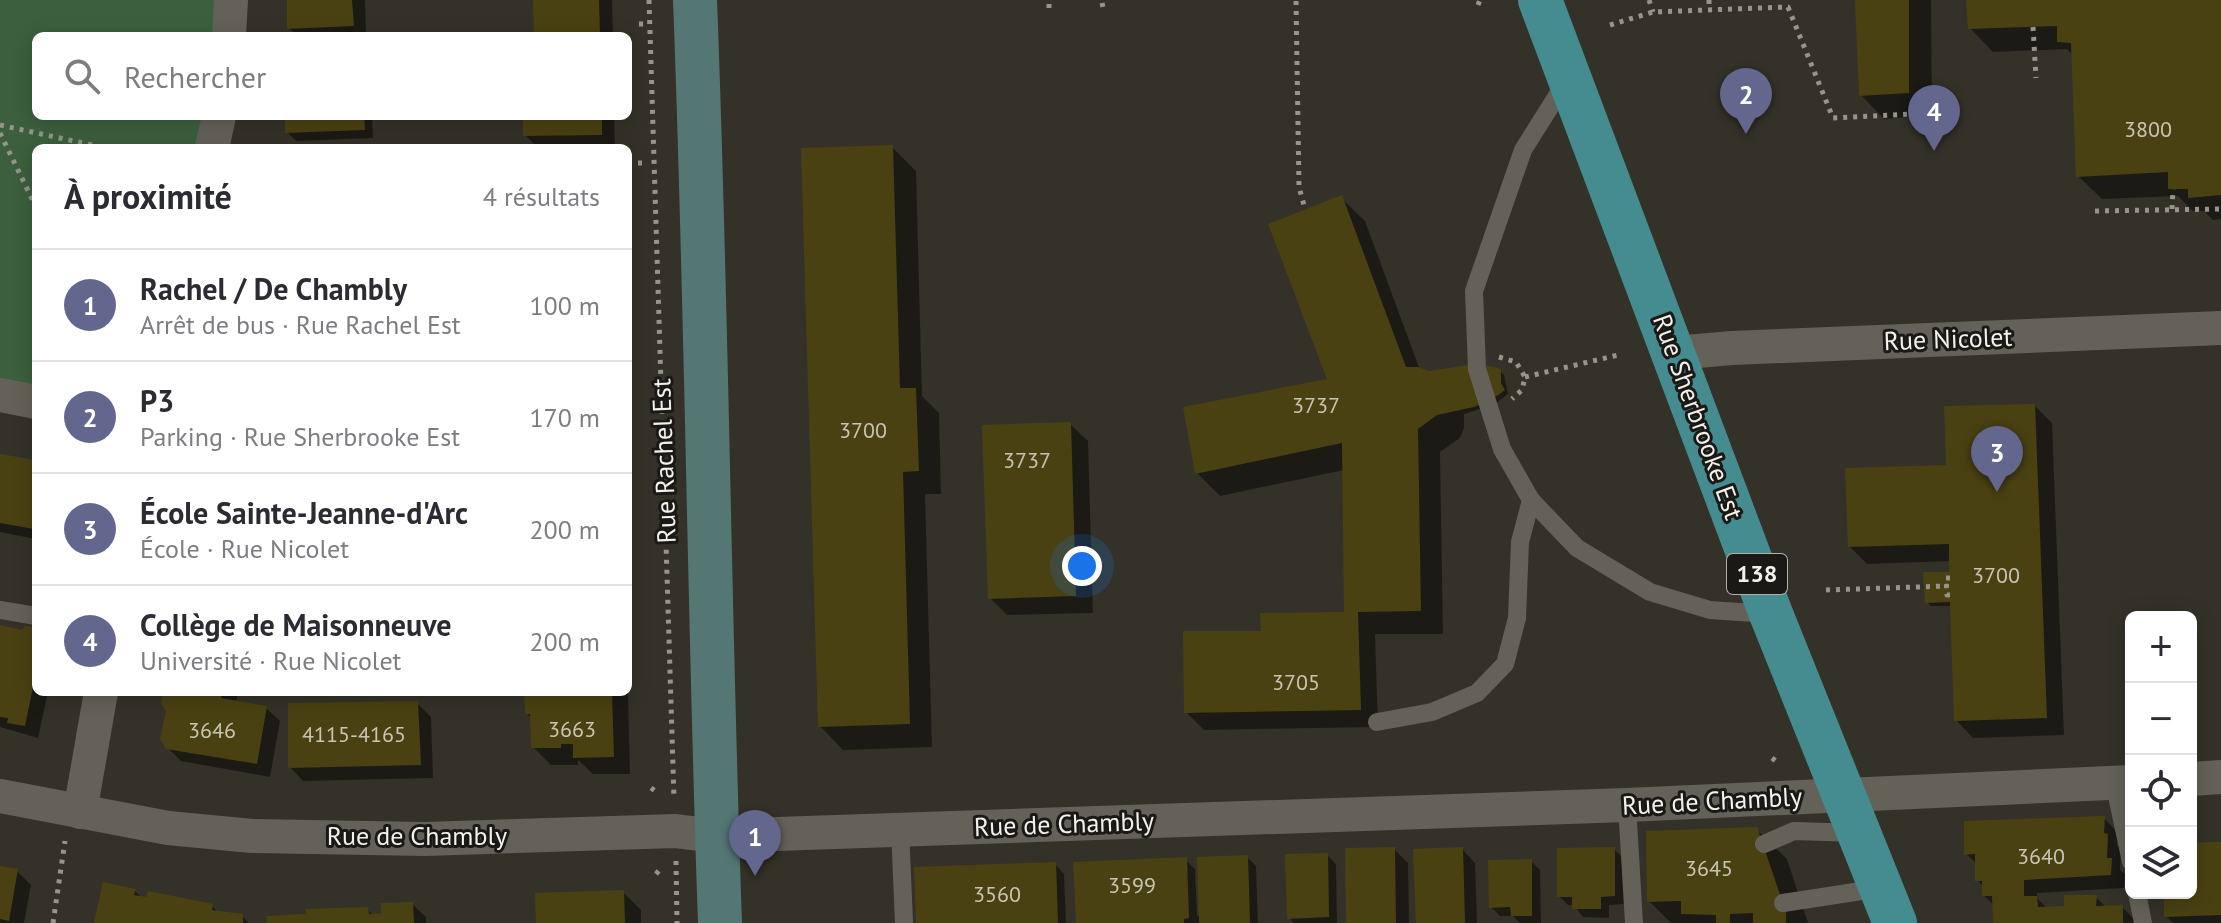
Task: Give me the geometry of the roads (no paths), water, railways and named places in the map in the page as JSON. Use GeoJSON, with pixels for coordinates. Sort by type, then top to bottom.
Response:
{"type":"FeatureCollection","features":[{"type":"Feature","properties":{"kind":"main road","name":"Rue Rachel Est"},"geometry":{"type":"LineString","coordinates":[[695,0],[702,162],[696,833],[720,923]]}},
{"type":"Feature","properties":{"kind":"main road","name":"Rue Sherbrooke Est"},"geometry":{"type":"LineString","coordinates":[[1540,0],[1771,614],[1888,906]]}},
{"type":"Feature","properties":{"kind":"street"},"geometry":{"type":"LineString","coordinates":[[229,32],[231,0]]}},
{"type":"Feature","properties":{"kind":"street"},"geometry":{"type":"LineString","coordinates":[[213,144],[218,120]]}},
{"type":"Feature","properties":{"kind":"street","name":"Rue Nicolet"},"geometry":{"type":"LineString","coordinates":[[1675,353],[2221,328]]}},
{"type":"Feature","properties":{"kind":"street"},"geometry":{"type":"LineString","coordinates":[[0,395],[32,401]]}},
{"type":"Feature","properties":{"kind":"street"},"geometry":{"type":"LineString","coordinates":[[72,827],[100,696]]}},
{"type":"Feature","properties":{"kind":"street"},"geometry":{"type":"LineString","coordinates":[[2197,779],[2221,777]]}},
{"type":"Feature","properties":{"kind":"street","name":"Rue de Chambly"},"geometry":{"type":"LineString","coordinates":[[0,796],[72,827],[168,828],[252,836],[425,839],[900,829],[1627,805],[1852,814],[2122,782]]}},
{"type":"Feature","properties":{"kind":"lane"},"geometry":{"type":"LineString","coordinates":[[1569,78],[1523,150],[1474,291],[1477,369],[1502,449],[1531,500],[1577,548],[1650,592],[1710,610],[1771,614]]}},
{"type":"Feature","properties":{"kind":"lane"},"geometry":{"type":"LineString","coordinates":[[1377,722],[1432,712],[1477,693],[1505,664],[1517,618],[1520,542],[1531,500]]}},
{"type":"Feature","properties":{"kind":"lane"},"geometry":{"type":"LineString","coordinates":[[0,610],[32,615]]}},
{"type":"Feature","properties":{"kind":"lane"},"geometry":{"type":"LineString","coordinates":[[2122,782],[2127,827]]}},
{"type":"Feature","properties":{"kind":"lane"},"geometry":{"type":"LineString","coordinates":[[1627,805],[1634,923]]}},
{"type":"Feature","properties":{"kind":"lane"},"geometry":{"type":"LineString","coordinates":[[1764,844],[1794,831],[1852,814]]}},
{"type":"Feature","properties":{"kind":"lane"},"geometry":{"type":"LineString","coordinates":[[900,829],[904,923]]}},
{"type":"Feature","properties":{"kind":"lane"},"geometry":{"type":"LineString","coordinates":[[2138,899],[2143,923]]}},
{"type":"Feature","properties":{"kind":"lane"},"geometry":{"type":"LineString","coordinates":[[1783,903],[1888,906]]}},
{"type":"Feature","properties":{"kind":"place","name":"P3"},"geometry":{"type":"Point","coordinates":[1746,134]}},
{"type":"Feature","properties":{"kind":"place","name":"Collège de Maisonneuve"},"geometry":{"type":"Point","coordinates":[1934,151]}},
{"type":"Feature","properties":{"kind":"place","name":"École Sainte-Jeanne-d'Arc"},"geometry":{"type":"Point","coordinates":[1997,492]}},
{"type":"Feature","properties":{"kind":"place","name":"Rachel / De Chambly"},"geometry":{"type":"Point","coordinates":[755,876]}}]}
